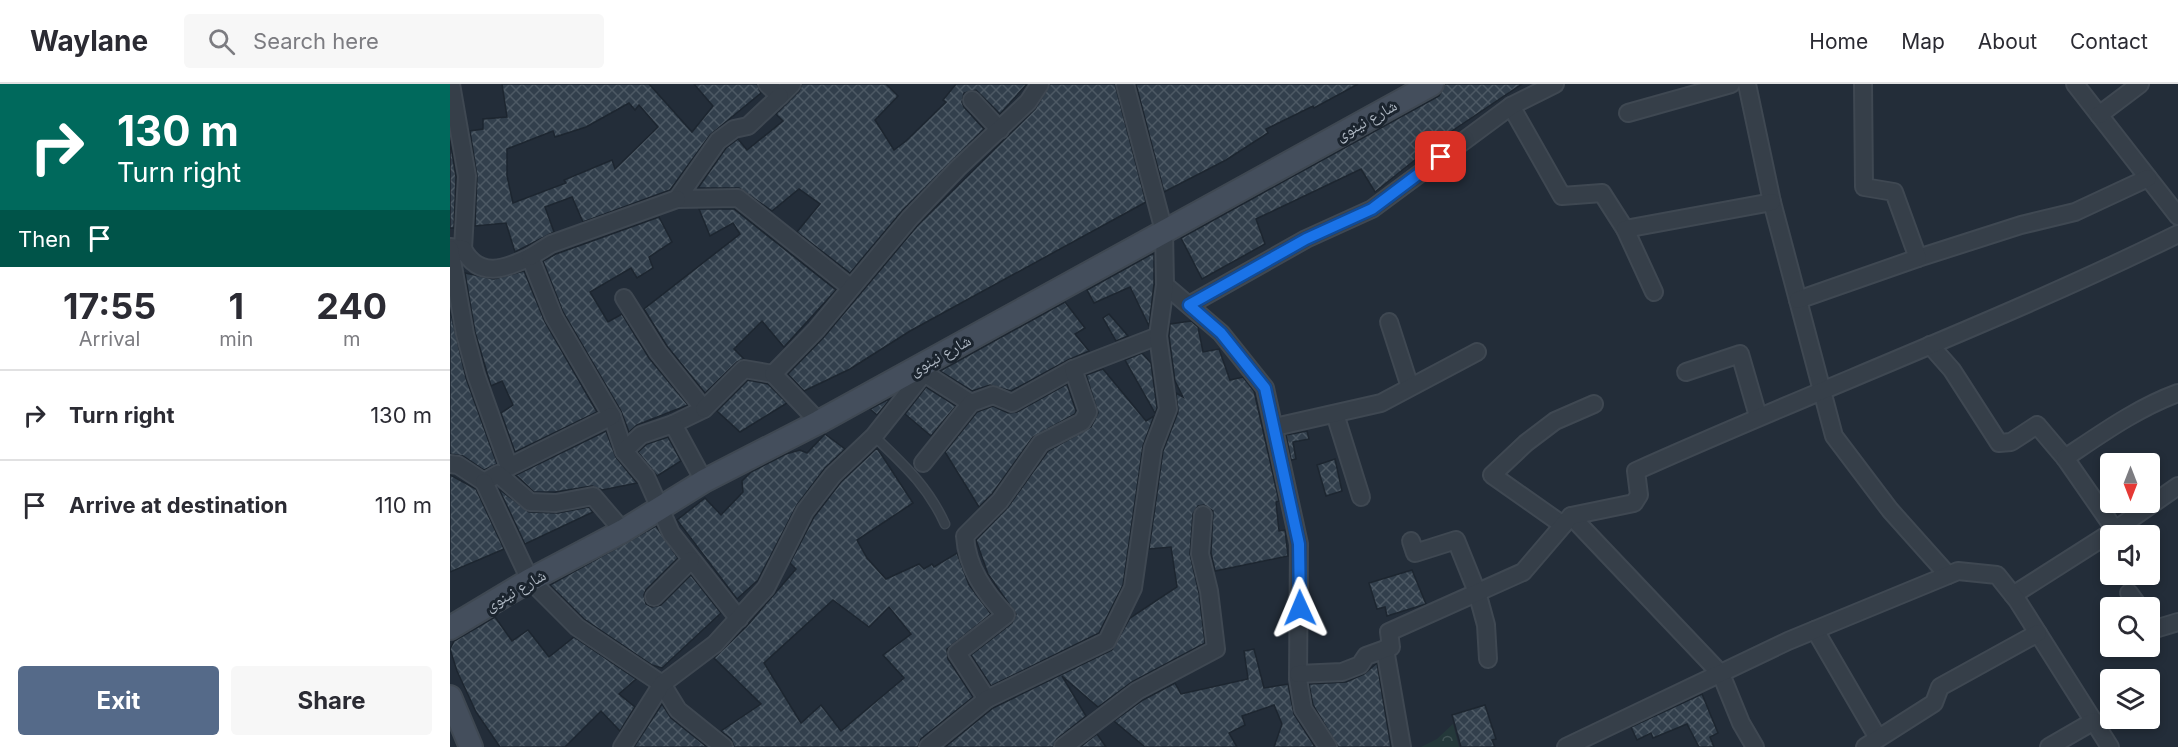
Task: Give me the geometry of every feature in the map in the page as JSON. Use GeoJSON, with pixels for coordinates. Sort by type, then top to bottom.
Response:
{"type":"FeatureCollection","features":[{"type":"Feature","properties":{"kind":"main road","name":"شارع نينوى"},"geometry":{"type":"LineString","coordinates":[[450,628],[530,580],[623,531],[704,481],[924,368],[1164,231],[1432,84]]}},
{"type":"Feature","properties":{"kind":"main road"},"geometry":{"type":"LineString","coordinates":[[450,697],[471,747]]}},
{"type":"Feature","properties":{"kind":"street"},"geometry":{"type":"LineString","coordinates":[[451,84],[467,176],[454,248],[465,334],[497,475],[530,580],[577,627],[662,684],[678,710],[724,747]]}},
{"type":"Feature","properties":{"kind":"street"},"geometry":{"type":"LineString","coordinates":[[677,199],[718,141],[734,129],[748,126],[786,90],[767,84]]}},
{"type":"Feature","properties":{"kind":"street"},"geometry":{"type":"LineString","coordinates":[[773,374],[816,330],[850,287],[958,168],[1028,102],[1040,84]]}},
{"type":"Feature","properties":{"kind":"street"},"geometry":{"type":"LineString","coordinates":[[928,747],[987,699],[1107,641],[1116,629],[1133,588],[1153,448],[1168,410],[1158,336],[1165,285],[1164,231],[1125,84]]}},
{"type":"Feature","properties":{"kind":"street"},"geometry":{"type":"LineString","coordinates":[[1189,305],[1306,239],[1372,209],[1510,106],[1555,84]]}},
{"type":"Feature","properties":{"kind":"street"},"geometry":{"type":"LineString","coordinates":[[1628,114],[1731,84]]}},
{"type":"Feature","properties":{"kind":"street"},"geometry":{"type":"LineString","coordinates":[[1747,84],[1772,202],[1834,436],[1890,510],[1948,575]]}},
{"type":"Feature","properties":{"kind":"street"},"geometry":{"type":"LineString","coordinates":[[1863,84],[1864,187],[1894,192],[1918,258]]}},
{"type":"Feature","properties":{"kind":"street"},"geometry":{"type":"LineString","coordinates":[[2075,84],[2178,216]]}},
{"type":"Feature","properties":{"kind":"street"},"geometry":{"type":"LineString","coordinates":[[2099,115],[2140,84]]}},
{"type":"Feature","properties":{"kind":"street"},"geometry":{"type":"LineString","coordinates":[[972,100],[1000,130]]}},
{"type":"Feature","properties":{"kind":"street"},"geometry":{"type":"LineString","coordinates":[[1510,106],[1562,196],[1602,193],[1625,229],[1654,292]]}},
{"type":"Feature","properties":{"kind":"street"},"geometry":{"type":"LineString","coordinates":[[1798,300],[2020,225],[2075,212],[2148,178]]}},
{"type":"Feature","properties":{"kind":"street"},"geometry":{"type":"LineString","coordinates":[[454,248],[480,267],[506,269],[551,244],[677,199],[738,198],[850,287]]}},
{"type":"Feature","properties":{"kind":"street"},"geometry":{"type":"LineString","coordinates":[[1625,229],[1772,202]]}},
{"type":"Feature","properties":{"kind":"street"},"geometry":{"type":"LineString","coordinates":[[1298,674],[1342,672],[1360,665],[1366,656],[1391,647],[1389,632],[1523,572],[1567,520],[1634,502],[1639,495],[1636,471],[1821,389],[1930,345],[2178,234]]}},
{"type":"Feature","properties":{"kind":"street"},"geometry":{"type":"LineString","coordinates":[[530,257],[554,317],[612,416],[624,451],[646,477],[671,533],[739,619]]}},
{"type":"Feature","properties":{"kind":"street"},"geometry":{"type":"LineString","coordinates":[[1165,285],[1221,333],[1265,388],[1299,544],[1298,674],[1303,709],[1328,747]]}},
{"type":"Feature","properties":{"kind":"street"},"geometry":{"type":"LineString","coordinates":[[624,298],[658,352],[704,409]]}},
{"type":"Feature","properties":{"kind":"street"},"geometry":{"type":"LineString","coordinates":[[1389,322],[1410,387]]}},
{"type":"Feature","properties":{"kind":"street"},"geometry":{"type":"LineString","coordinates":[[923,463],[971,403],[993,395],[1012,403],[1073,369],[1158,336]]}},
{"type":"Feature","properties":{"kind":"street"},"geometry":{"type":"LineString","coordinates":[[1930,345],[1952,370],[1999,443],[2011,442],[2037,424],[2111,525]]}},
{"type":"Feature","properties":{"kind":"street"},"geometry":{"type":"LineString","coordinates":[[1275,427],[1381,403],[1477,352]]}},
{"type":"Feature","properties":{"kind":"street"},"geometry":{"type":"LineString","coordinates":[[1686,372],[1740,354],[1758,416]]}},
{"type":"Feature","properties":{"kind":"street"},"geometry":{"type":"LineString","coordinates":[[622,747],[662,684],[714,644],[766,588],[805,511],[833,475],[874,436],[924,368],[971,403]]}},
{"type":"Feature","properties":{"kind":"street"},"geometry":{"type":"LineString","coordinates":[[624,451],[641,435],[673,424],[704,409],[744,369],[773,374],[819,422]]}},
{"type":"Feature","properties":{"kind":"street"},"geometry":{"type":"LineString","coordinates":[[987,699],[957,653],[1006,615],[983,591],[971,564],[965,536],[1000,501],[1041,443],[1082,422],[1088,411],[1073,369]]}},
{"type":"Feature","properties":{"kind":"street"},"geometry":{"type":"LineString","coordinates":[[2064,459],[2126,418],[2178,393]]}},
{"type":"Feature","properties":{"kind":"street"},"geometry":{"type":"LineString","coordinates":[[1594,404],[1555,421],[1526,443],[1492,475],[1567,520],[1721,674],[1741,723],[1755,747]]}},
{"type":"Feature","properties":{"kind":"street"},"geometry":{"type":"LineString","coordinates":[[1335,414],[1361,497]]}},
{"type":"Feature","properties":{"kind":"street"},"geometry":{"type":"LineString","coordinates":[[497,475],[612,416]]}},
{"type":"Feature","properties":{"kind":"street"},"geometry":{"type":"LineString","coordinates":[[673,424],[704,481]]}},
{"type":"Feature","properties":{"kind":"street"},"geometry":{"type":"LineString","coordinates":[[450,464],[497,475],[530,502],[556,503],[593,496],[623,531]]}},
{"type":"Feature","properties":{"kind":"street"},"geometry":{"type":"LineString","coordinates":[[2122,525],[2178,486]]}},
{"type":"Feature","properties":{"kind":"street"},"geometry":{"type":"LineString","coordinates":[[1063,747],[1137,691],[1216,649],[1209,591],[1200,555],[1203,515]]}},
{"type":"Feature","properties":{"kind":"street"},"geometry":{"type":"LineString","coordinates":[[1411,541],[1415,553],[1456,540],[1477,592],[1486,625],[1488,659]]}},
{"type":"Feature","properties":{"kind":"street"},"geometry":{"type":"LineString","coordinates":[[2013,595],[2100,540]]}},
{"type":"Feature","properties":{"kind":"street"},"geometry":{"type":"LineString","coordinates":[[654,597],[691,560]]}},
{"type":"Feature","properties":{"kind":"street"},"geometry":{"type":"LineString","coordinates":[[1566,747],[1815,630],[1958,571],[1997,575],[2038,633],[2110,747]]}},
{"type":"Feature","properties":{"kind":"street"},"geometry":{"type":"LineString","coordinates":[[2129,593],[2132,597]]}},
{"type":"Feature","properties":{"kind":"street"},"geometry":{"type":"LineString","coordinates":[[2160,627],[2178,622]]}},
{"type":"Feature","properties":{"kind":"street"},"geometry":{"type":"LineString","coordinates":[[1815,630],[1871,743],[1934,703],[1940,687],[2038,633]]}},
{"type":"Feature","properties":{"kind":"street"},"geometry":{"type":"LineString","coordinates":[[1385,649],[1402,747]]}},
{"type":"Feature","properties":{"kind":"street"},"geometry":{"type":"LineString","coordinates":[[2049,747],[2094,721]]}},
{"type":"Feature","properties":{"kind":"lane"},"geometry":{"type":"LineString","coordinates":[[874,436],[912,473],[933,498],[945,524]]}},
{"type":"Feature","properties":{"kind":"green space"},"geometry":{"type":"Polygon","coordinates":[[[1453,724],[1459,747],[1421,747],[1437,739],[1453,724]]]}},
{"type":"Feature","properties":{"kind":"building"},"geometry":{"type":"Polygon","coordinates":[[[502,84],[649,84],[692,132],[713,106],[694,84],[757,84],[761,93],[710,135],[670,190],[583,222],[572,197],[545,207],[554,232],[515,252],[506,223],[475,226],[477,176],[470,131],[483,129],[483,119],[507,117],[502,84]],[[629,103],[586,127],[555,137],[553,131],[507,149],[507,176],[513,203],[566,183],[564,180],[612,160],[615,169],[658,127],[639,105],[635,110],[629,103]]]}},
{"type":"Feature","properties":{"kind":"building"},"geometry":{"type":"Polygon","coordinates":[[[802,84],[886,84],[898,96],[875,120],[894,150],[946,102],[943,100],[956,84],[1027,84],[1000,114],[976,90],[964,93],[962,102],[964,107],[984,129],[902,211],[850,273],[797,232],[820,204],[799,189],[772,211],[739,188],[698,188],[726,148],[738,139],[747,150],[783,121],[776,114],[799,91],[802,84]]]}},
{"type":"Feature","properties":{"kind":"building"},"geometry":{"type":"Polygon","coordinates":[[[1050,84],[1115,84],[1146,202],[910,331],[850,369],[804,391],[788,374],[824,337],[918,225],[1035,109],[1050,84]]]}},
{"type":"Feature","properties":{"kind":"building"},"geometry":{"type":"Polygon","coordinates":[[[1136,84],[1358,84],[1314,108],[1313,106],[1266,129],[1268,133],[1226,160],[1164,192],[1136,84]]]}},
{"type":"Feature","properties":{"kind":"building"},"geometry":{"type":"Polygon","coordinates":[[[1445,84],[1522,84],[1446,135],[1375,192],[1361,169],[1256,219],[1265,244],[1202,279],[1181,238],[1439,96],[1445,84]]]}},
{"type":"Feature","properties":{"kind":"building"},"geometry":{"type":"Polygon","coordinates":[[[450,140],[456,177],[454,228],[450,228],[450,140]]]}},
{"type":"Feature","properties":{"kind":"building"},"geometry":{"type":"Polygon","coordinates":[[[699,209],[734,209],[836,290],[784,347],[762,321],[734,349],[744,359],[737,362],[705,393],[667,346],[644,309],[740,234],[733,223],[710,236],[699,209]]]}},
{"type":"Feature","properties":{"kind":"building"},"geometry":{"type":"Polygon","coordinates":[[[659,217],[672,242],[649,257],[653,268],[637,278],[631,268],[590,292],[608,322],[622,314],[649,358],[688,405],[637,425],[629,432],[621,411],[563,312],[543,261],[556,254],[659,217]]]}},
{"type":"Feature","properties":{"kind":"building"},"geometry":{"type":"Polygon","coordinates":[[[1154,253],[1154,284],[1149,326],[1130,287],[1094,303],[1087,290],[1154,253]]]}},
{"type":"Feature","properties":{"kind":"building"},"geometry":{"type":"Polygon","coordinates":[[[524,271],[545,322],[597,412],[515,452],[501,413],[513,405],[502,381],[491,386],[475,332],[465,273],[494,279],[524,271]]]}},
{"type":"Feature","properties":{"kind":"building"},"geometry":{"type":"Polygon","coordinates":[[[1065,302],[1085,328],[1075,334],[1089,351],[1011,391],[990,385],[972,391],[940,371],[1065,302]]]}},
{"type":"Feature","properties":{"kind":"building"},"geometry":{"type":"Polygon","coordinates":[[[450,309],[466,378],[497,464],[484,470],[463,456],[450,454],[450,309]]]}},
{"type":"Feature","properties":{"kind":"building"},"geometry":{"type":"Polygon","coordinates":[[[1109,314],[1128,336],[1116,341],[1103,318],[1109,314]]]}},
{"type":"Feature","properties":{"kind":"building"},"geometry":{"type":"Polygon","coordinates":[[[1191,321],[1198,327],[1203,352],[1219,349],[1230,380],[1243,377],[1254,391],[1279,501],[1276,502],[1279,531],[1285,530],[1288,556],[1215,571],[1211,553],[1213,511],[1204,505],[1198,506],[1193,514],[1190,554],[1199,593],[1205,643],[1132,682],[1098,707],[1062,676],[1086,716],[1057,739],[1053,747],[945,747],[993,708],[1112,650],[1130,618],[1177,587],[1171,547],[1149,549],[1163,451],[1178,412],[1176,393],[1183,397],[1175,381],[1169,336],[1170,324],[1191,321]]]}},
{"type":"Feature","properties":{"kind":"building"},"geometry":{"type":"Polygon","coordinates":[[[1142,353],[1151,363],[1157,408],[1155,413],[1125,360],[1142,353]]]}},
{"type":"Feature","properties":{"kind":"building"},"geometry":{"type":"Polygon","coordinates":[[[1103,369],[1146,421],[1154,416],[1143,446],[1123,585],[1099,633],[991,686],[971,655],[1012,623],[1016,614],[988,574],[976,540],[1008,507],[1048,451],[1091,427],[1098,413],[1086,375],[1103,369]]]}},
{"type":"Feature","properties":{"kind":"building"},"geometry":{"type":"Polygon","coordinates":[[[748,380],[768,384],[787,403],[740,432],[717,411],[748,380]]]}},
{"type":"Feature","properties":{"kind":"building"},"geometry":{"type":"Polygon","coordinates":[[[1067,384],[1075,414],[1033,437],[992,494],[979,507],[945,452],[977,412],[993,406],[1008,413],[1017,412],[1067,384]]]}},
{"type":"Feature","properties":{"kind":"building"},"geometry":{"type":"Polygon","coordinates":[[[926,387],[956,406],[931,436],[905,414],[926,387]]]}},
{"type":"Feature","properties":{"kind":"building"},"geometry":{"type":"Polygon","coordinates":[[[891,398],[877,415],[870,409],[891,398]]]}},
{"type":"Feature","properties":{"kind":"building"},"geometry":{"type":"Polygon","coordinates":[[[606,431],[616,457],[637,483],[602,490],[592,486],[555,492],[534,492],[516,475],[606,431]]]}},
{"type":"Feature","properties":{"kind":"building"},"geometry":{"type":"Polygon","coordinates":[[[1307,431],[1309,439],[1293,442],[1296,459],[1291,460],[1286,435],[1307,431]]]}},
{"type":"Feature","properties":{"kind":"building"},"geometry":{"type":"Polygon","coordinates":[[[825,434],[845,449],[825,468],[797,505],[758,580],[737,599],[677,520],[705,498],[721,515],[743,492],[742,481],[751,472],[786,454],[800,450],[807,453],[825,434]]]}},
{"type":"Feature","properties":{"kind":"building"},"geometry":{"type":"Polygon","coordinates":[[[668,437],[681,461],[657,476],[638,452],[647,444],[668,437]]]}},
{"type":"Feature","properties":{"kind":"building"},"geometry":{"type":"Polygon","coordinates":[[[877,448],[913,503],[857,540],[867,558],[886,579],[919,564],[924,569],[932,564],[934,567],[957,553],[969,585],[991,614],[947,649],[948,659],[973,697],[921,739],[918,747],[734,747],[731,739],[721,731],[761,704],[714,658],[746,627],[796,569],[790,563],[814,517],[841,482],[877,448]],[[833,600],[764,663],[801,723],[821,705],[841,731],[904,678],[883,655],[911,634],[889,607],[869,627],[833,600]]]}},
{"type":"Feature","properties":{"kind":"building"},"geometry":{"type":"Polygon","coordinates":[[[1335,459],[1342,491],[1326,496],[1317,465],[1335,459]]]}},
{"type":"Feature","properties":{"kind":"building"},"geometry":{"type":"Polygon","coordinates":[[[450,475],[476,489],[504,549],[450,572],[450,475]]]}},
{"type":"Feature","properties":{"kind":"building"},"geometry":{"type":"Polygon","coordinates":[[[499,489],[529,512],[558,513],[589,507],[593,512],[525,544],[499,489]]]}},
{"type":"Feature","properties":{"kind":"building"},"geometry":{"type":"Polygon","coordinates":[[[656,526],[678,558],[646,590],[644,595],[646,604],[652,607],[661,605],[691,575],[721,613],[662,668],[652,665],[584,619],[550,585],[656,526]]]}},
{"type":"Feature","properties":{"kind":"building"},"geometry":{"type":"Polygon","coordinates":[[[1412,570],[1426,604],[1387,616],[1385,607],[1377,609],[1369,583],[1412,570]]]}},
{"type":"Feature","properties":{"kind":"building"},"geometry":{"type":"Polygon","coordinates":[[[495,617],[512,641],[528,630],[549,657],[574,637],[636,679],[619,694],[635,707],[620,731],[601,711],[565,747],[500,747],[476,712],[457,671],[450,649],[454,641],[495,617]]]}},
{"type":"Feature","properties":{"kind":"building"},"geometry":{"type":"Polygon","coordinates":[[[1254,649],[1264,688],[1288,684],[1294,714],[1315,747],[1274,747],[1282,724],[1274,705],[1242,716],[1245,725],[1229,733],[1237,747],[1145,747],[1114,721],[1143,700],[1175,683],[1181,694],[1248,679],[1244,651],[1254,649]]]}},
{"type":"Feature","properties":{"kind":"building"},"geometry":{"type":"Polygon","coordinates":[[[1377,663],[1391,747],[1338,747],[1313,705],[1309,684],[1346,682],[1364,674],[1377,663]]]}},
{"type":"Feature","properties":{"kind":"building"},"geometry":{"type":"Polygon","coordinates":[[[1702,694],[1718,733],[1710,737],[1714,747],[1699,747],[1687,724],[1653,738],[1651,733],[1637,740],[1631,727],[1702,694]]]}},
{"type":"Feature","properties":{"kind":"building"},"geometry":{"type":"Polygon","coordinates":[[[662,704],[671,718],[707,747],[634,747],[662,704]]]}},
{"type":"Feature","properties":{"kind":"building"},"geometry":{"type":"Polygon","coordinates":[[[1485,705],[1496,739],[1492,740],[1495,747],[1461,747],[1452,715],[1485,705]]]}},
{"type":"Feature","properties":{"kind":"building"},"geometry":{"type":"Polygon","coordinates":[[[1097,734],[1106,747],[1080,747],[1097,734]]]}},
{"type":"Feature","properties":{"kind":"route"},"geometry":{"type":"LineString","coordinates":[[1300,608],[1299,544],[1288,481],[1265,388],[1221,333],[1189,305],[1306,239],[1372,209],[1441,157]]}}]}
